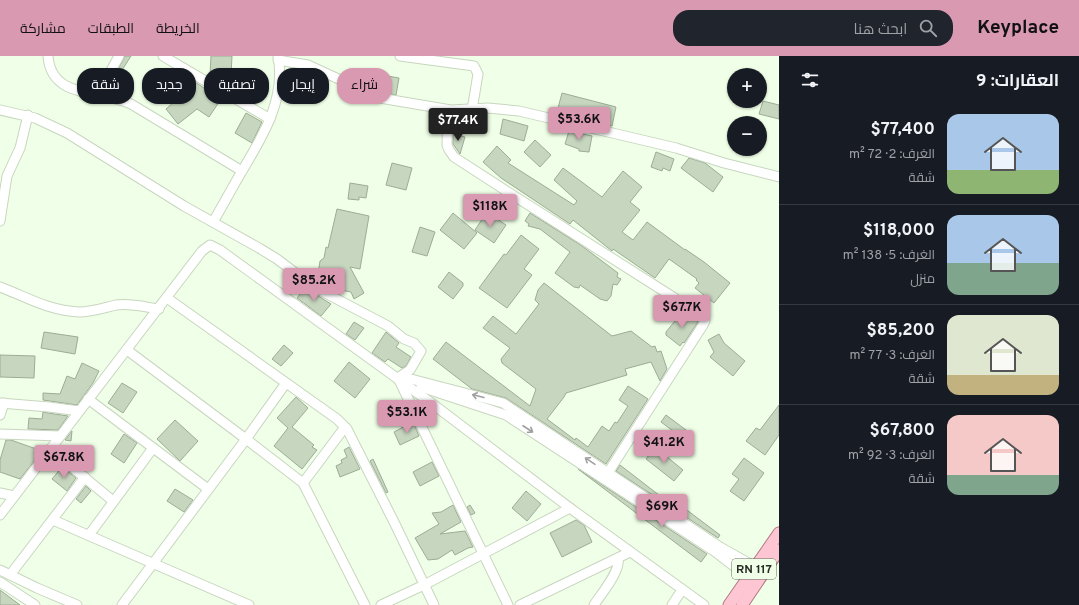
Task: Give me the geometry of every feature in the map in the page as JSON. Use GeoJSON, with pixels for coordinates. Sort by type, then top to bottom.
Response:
{"type":"FeatureCollection","features":[{"type":"Feature","properties":{"kind":"main road","name":"RN 117"},"geometry":{"type":"LineString","coordinates":[[729,605],[760,569],[779,532]]}},
{"type":"Feature","properties":{"kind":"main road","name":"RN 117"},"geometry":{"type":"LineString","coordinates":[[760,569],[779,550]]}},
{"type":"Feature","properties":{"kind":"main road","name":"RN 117"},"geometry":{"type":"LineString","coordinates":[[742,605],[752,580]]}},
{"type":"Feature","properties":{"kind":"street"},"geometry":{"type":"LineString","coordinates":[[48,56],[52,71],[58,81],[77,91]]}},
{"type":"Feature","properties":{"kind":"street"},"geometry":{"type":"LineString","coordinates":[[112,68],[119,56]]}},
{"type":"Feature","properties":{"kind":"street"},"geometry":{"type":"LineString","coordinates":[[163,56],[270,119]]}},
{"type":"Feature","properties":{"kind":"street"},"geometry":{"type":"LineString","coordinates":[[400,56],[450,59],[472,65],[476,68],[478,79],[472,110]]}},
{"type":"Feature","properties":{"kind":"street"},"geometry":{"type":"LineString","coordinates":[[213,222],[260,140],[270,119],[279,89],[280,76],[278,58],[308,66],[380,98],[448,110],[501,109],[519,111],[676,148],[779,177]]}},
{"type":"Feature","properties":{"kind":"street"},"geometry":{"type":"LineString","coordinates":[[131,104],[242,171]]}},
{"type":"Feature","properties":{"kind":"street"},"geometry":{"type":"LineString","coordinates":[[0,110],[28,116],[67,133],[149,184],[264,251],[314,287],[380,322],[395,331],[404,339],[414,343],[421,351],[410,370],[399,377],[399,380]]}},
{"type":"Feature","properties":{"kind":"street"},"geometry":{"type":"LineString","coordinates":[[448,110],[447,145],[454,156],[690,307],[704,318],[705,321],[703,325],[606,476]]}},
{"type":"Feature","properties":{"kind":"street"},"geometry":{"type":"LineString","coordinates":[[0,221],[7,176],[20,148],[28,116]]}},
{"type":"Feature","properties":{"kind":"street"},"geometry":{"type":"LineString","coordinates":[[0,515],[205,248],[210,245],[220,250],[399,380],[570,508],[704,605]]}},
{"type":"Feature","properties":{"kind":"street"},"geometry":{"type":"LineString","coordinates":[[0,287],[40,304],[70,311],[91,311],[121,305],[134,305],[159,309]]}},
{"type":"Feature","properties":{"kind":"street"},"geometry":{"type":"LineString","coordinates":[[167,298],[337,419],[345,427],[352,438],[434,605]]}},
{"type":"Feature","properties":{"kind":"street"},"geometry":{"type":"LineString","coordinates":[[127,350],[246,439],[303,484],[365,605]]}},
{"type":"Feature","properties":{"kind":"street"},"geometry":{"type":"LineString","coordinates":[[399,380],[406,378],[503,403],[508,412],[606,476],[714,551],[752,580]]}},
{"type":"Feature","properties":{"kind":"street"},"geometry":{"type":"LineString","coordinates":[[399,380],[508,605]]}},
{"type":"Feature","properties":{"kind":"street"},"geometry":{"type":"LineString","coordinates":[[122,605],[286,383]]}},
{"type":"Feature","properties":{"kind":"street"},"geometry":{"type":"LineString","coordinates":[[88,399],[208,489]]}},
{"type":"Feature","properties":{"kind":"street"},"geometry":{"type":"LineString","coordinates":[[0,415],[2,403],[79,411]]}},
{"type":"Feature","properties":{"kind":"street"},"geometry":{"type":"LineString","coordinates":[[303,484],[345,427]]}},
{"type":"Feature","properties":{"kind":"street"},"geometry":{"type":"LineString","coordinates":[[0,434],[60,436]]}},
{"type":"Feature","properties":{"kind":"street"},"geometry":{"type":"LineString","coordinates":[[89,535],[153,448]]}},
{"type":"Feature","properties":{"kind":"street"},"geometry":{"type":"LineString","coordinates":[[50,449],[113,501]]}},
{"type":"Feature","properties":{"kind":"street"},"geometry":{"type":"LineString","coordinates":[[606,476],[662,507],[720,547],[760,569]]}},
{"type":"Feature","properties":{"kind":"street"},"geometry":{"type":"LineString","coordinates":[[10,575],[85,477]]}},
{"type":"Feature","properties":{"kind":"street"},"geometry":{"type":"LineString","coordinates":[[0,493],[14,496]]}},
{"type":"Feature","properties":{"kind":"street"},"geometry":{"type":"LineString","coordinates":[[381,605],[424,585],[570,508]]}},
{"type":"Feature","properties":{"kind":"street"},"geometry":{"type":"LineString","coordinates":[[53,520],[153,562],[249,605]]}},
{"type":"Feature","properties":{"kind":"street"},"geometry":{"type":"LineString","coordinates":[[520,605],[630,552]]}},
{"type":"Feature","properties":{"kind":"street"},"geometry":{"type":"LineString","coordinates":[[594,605],[616,571],[619,564],[618,558]]}},
{"type":"Feature","properties":{"kind":"street"},"geometry":{"type":"LineString","coordinates":[[0,570],[77,605]]}},
{"type":"Feature","properties":{"kind":"street"},"geometry":{"type":"LineString","coordinates":[[0,582],[34,605]]}},
{"type":"Feature","properties":{"kind":"street"},"geometry":{"type":"LineString","coordinates":[[672,605],[682,590]]}},
{"type":"Feature","properties":{"kind":"building"},"geometry":{"type":"Polygon","coordinates":[[[125,56],[131,56],[123,68],[119,68],[125,56]]]}},
{"type":"Feature","properties":{"kind":"building"},"geometry":{"type":"Polygon","coordinates":[[[211,56],[232,56],[231,68],[210,68],[211,56]]]}},
{"type":"Feature","properties":{"kind":"building"},"geometry":{"type":"Polygon","coordinates":[[[392,77],[399,78],[396,95],[392,94],[392,77]]]}},
{"type":"Feature","properties":{"kind":"building"},"geometry":{"type":"Polygon","coordinates":[[[196,83],[204,88],[204,104],[218,104],[209,117],[197,109],[178,124],[166,109],[172,104],[196,104],[196,83]]]}},
{"type":"Feature","properties":{"kind":"building"},"geometry":{"type":"Polygon","coordinates":[[[562,93],[616,107],[612,126],[557,112],[562,93]]]}},
{"type":"Feature","properties":{"kind":"building"},"geometry":{"type":"Polygon","coordinates":[[[767,102],[779,105],[779,119],[759,114],[761,108],[767,108],[767,102]]]}},
{"type":"Feature","properties":{"kind":"building"},"geometry":{"type":"Polygon","coordinates":[[[246,113],[262,122],[252,143],[235,133],[246,113]]]}},
{"type":"Feature","properties":{"kind":"building"},"geometry":{"type":"Polygon","coordinates":[[[503,119],[528,126],[524,141],[500,134],[503,119]]]}},
{"type":"Feature","properties":{"kind":"building"},"geometry":{"type":"Polygon","coordinates":[[[569,131],[592,136],[589,152],[579,151],[579,149],[565,144],[569,131]]]}},
{"type":"Feature","properties":{"kind":"building"},"geometry":{"type":"Polygon","coordinates":[[[453,134],[465,137],[460,154],[453,144],[453,134]]]}},
{"type":"Feature","properties":{"kind":"building"},"geometry":{"type":"Polygon","coordinates":[[[535,140],[551,155],[540,167],[524,152],[535,140]]]}},
{"type":"Feature","properties":{"kind":"building"},"geometry":{"type":"Polygon","coordinates":[[[497,146],[511,160],[508,163],[574,205],[577,201],[554,180],[563,168],[602,197],[623,171],[642,187],[630,202],[640,210],[622,232],[633,240],[647,222],[704,262],[730,283],[714,303],[695,288],[699,283],[696,280],[697,279],[669,259],[655,278],[613,249],[612,251],[573,220],[570,224],[501,178],[483,162],[497,146]]]}},
{"type":"Feature","properties":{"kind":"building"},"geometry":{"type":"Polygon","coordinates":[[[656,152],[674,159],[670,171],[663,168],[662,171],[651,167],[656,152]]]}},
{"type":"Feature","properties":{"kind":"building"},"geometry":{"type":"Polygon","coordinates":[[[689,158],[705,163],[723,177],[713,192],[681,168],[689,158]]]}},
{"type":"Feature","properties":{"kind":"building"},"geometry":{"type":"Polygon","coordinates":[[[392,163],[412,168],[406,190],[386,185],[392,163]]]}},
{"type":"Feature","properties":{"kind":"building"},"geometry":{"type":"Polygon","coordinates":[[[350,183],[368,186],[366,198],[359,197],[359,200],[348,199],[350,183]]]}},
{"type":"Feature","properties":{"kind":"building"},"geometry":{"type":"Polygon","coordinates":[[[337,209],[369,216],[360,269],[350,267],[364,293],[354,299],[351,292],[323,285],[317,281],[320,261],[324,258],[326,247],[328,248],[337,209]]]}},
{"type":"Feature","properties":{"kind":"building"},"geometry":{"type":"Polygon","coordinates":[[[487,212],[506,225],[494,243],[475,230],[487,212]]]}},
{"type":"Feature","properties":{"kind":"building"},"geometry":{"type":"Polygon","coordinates":[[[453,213],[477,233],[464,249],[440,230],[453,213]]]}},
{"type":"Feature","properties":{"kind":"building"},"geometry":{"type":"Polygon","coordinates":[[[530,213],[582,246],[618,273],[617,277],[621,279],[617,285],[613,284],[611,296],[607,301],[600,299],[580,285],[579,288],[574,287],[555,273],[570,252],[540,229],[528,226],[529,224],[525,221],[530,213]]]}},
{"type":"Feature","properties":{"kind":"building"},"geometry":{"type":"Polygon","coordinates":[[[420,227],[435,232],[427,256],[412,252],[420,227]]]}},
{"type":"Feature","properties":{"kind":"building"},"geometry":{"type":"Polygon","coordinates":[[[521,235],[539,249],[524,269],[532,275],[507,308],[479,288],[504,254],[506,255],[521,235]]]}},
{"type":"Feature","properties":{"kind":"building"},"geometry":{"type":"Polygon","coordinates":[[[449,272],[463,283],[463,286],[453,299],[438,287],[449,272]]]}},
{"type":"Feature","properties":{"kind":"building"},"geometry":{"type":"Polygon","coordinates":[[[544,283],[612,336],[631,331],[652,347],[655,346],[657,352],[661,351],[667,369],[660,381],[651,362],[625,369],[627,375],[566,393],[547,419],[575,440],[576,438],[588,447],[602,426],[609,431],[615,422],[617,423],[628,406],[619,400],[628,386],[648,399],[606,464],[506,398],[472,389],[433,359],[446,342],[530,406],[536,389],[502,363],[501,359],[510,348],[483,328],[493,316],[516,334],[539,304],[535,300],[538,290],[544,283]]]}},
{"type":"Feature","properties":{"kind":"building"},"geometry":{"type":"Polygon","coordinates":[[[305,288],[331,304],[321,316],[297,298],[305,288]]]}},
{"type":"Feature","properties":{"kind":"building"},"geometry":{"type":"Polygon","coordinates":[[[683,311],[698,322],[684,343],[683,342],[680,346],[666,335],[666,332],[683,311]]]}},
{"type":"Feature","properties":{"kind":"building"},"geometry":{"type":"Polygon","coordinates":[[[354,322],[364,328],[355,340],[346,334],[354,322]]]}},
{"type":"Feature","properties":{"kind":"building"},"geometry":{"type":"Polygon","coordinates":[[[44,332],[78,337],[75,354],[41,348],[44,332]]]}},
{"type":"Feature","properties":{"kind":"building"},"geometry":{"type":"Polygon","coordinates":[[[386,332],[399,343],[396,347],[411,357],[406,366],[402,368],[388,359],[385,362],[372,353],[386,332]]]}},
{"type":"Feature","properties":{"kind":"building"},"geometry":{"type":"Polygon","coordinates":[[[719,334],[724,343],[745,361],[733,376],[710,357],[714,352],[708,340],[719,334]]]}},
{"type":"Feature","properties":{"kind":"building"},"geometry":{"type":"Polygon","coordinates":[[[284,345],[293,353],[281,366],[272,359],[284,345]]]}},
{"type":"Feature","properties":{"kind":"building"},"geometry":{"type":"Polygon","coordinates":[[[0,355],[35,356],[34,378],[0,377],[0,355]]]}},
{"type":"Feature","properties":{"kind":"building"},"geometry":{"type":"Polygon","coordinates":[[[349,362],[370,379],[355,398],[334,381],[349,362]]]}},
{"type":"Feature","properties":{"kind":"building"},"geometry":{"type":"Polygon","coordinates":[[[82,363],[99,371],[93,383],[77,405],[43,400],[43,393],[60,394],[67,376],[75,379],[82,363]]]}},
{"type":"Feature","properties":{"kind":"building"},"geometry":{"type":"Polygon","coordinates":[[[122,383],[137,392],[123,413],[108,403],[122,383]]]}},
{"type":"Feature","properties":{"kind":"building"},"geometry":{"type":"Polygon","coordinates":[[[296,397],[308,408],[292,427],[314,445],[312,447],[317,450],[302,469],[274,446],[288,428],[277,418],[296,397]]]}},
{"type":"Feature","properties":{"kind":"building"},"geometry":{"type":"Polygon","coordinates":[[[779,405],[779,435],[765,455],[746,441],[756,428],[760,430],[779,405]]]}},
{"type":"Feature","properties":{"kind":"building"},"geometry":{"type":"Polygon","coordinates":[[[43,412],[68,416],[58,430],[28,429],[29,418],[42,419],[43,412]]]}},
{"type":"Feature","properties":{"kind":"building"},"geometry":{"type":"Polygon","coordinates":[[[666,415],[694,436],[689,443],[661,422],[666,415]]]}},
{"type":"Feature","properties":{"kind":"building"},"geometry":{"type":"Polygon","coordinates":[[[175,420],[198,441],[180,461],[157,439],[175,420]]]}},
{"type":"Feature","properties":{"kind":"building"},"geometry":{"type":"Polygon","coordinates":[[[413,422],[419,436],[400,445],[394,432],[413,422]]]}},
{"type":"Feature","properties":{"kind":"building"},"geometry":{"type":"Polygon","coordinates":[[[72,431],[71,441],[65,440],[72,431]]]}},
{"type":"Feature","properties":{"kind":"building"},"geometry":{"type":"Polygon","coordinates":[[[124,434],[137,443],[124,463],[111,454],[124,434]]]}},
{"type":"Feature","properties":{"kind":"building"},"geometry":{"type":"Polygon","coordinates":[[[6,440],[11,440],[42,451],[20,479],[0,472],[0,460],[6,440]]]}},
{"type":"Feature","properties":{"kind":"building"},"geometry":{"type":"Polygon","coordinates":[[[349,447],[360,469],[340,477],[336,466],[342,463],[341,460],[347,457],[344,450],[349,447]]]}},
{"type":"Feature","properties":{"kind":"building"},"geometry":{"type":"Polygon","coordinates":[[[655,447],[683,470],[674,481],[646,459],[655,447]]]}},
{"type":"Feature","properties":{"kind":"building"},"geometry":{"type":"Polygon","coordinates":[[[744,458],[764,473],[744,501],[730,491],[739,479],[732,474],[744,458]]]}},
{"type":"Feature","properties":{"kind":"building"},"geometry":{"type":"Polygon","coordinates":[[[373,459],[388,492],[386,493],[370,461],[373,459]]]}},
{"type":"Feature","properties":{"kind":"building"},"geometry":{"type":"Polygon","coordinates":[[[432,462],[439,476],[420,486],[413,472],[432,462]]]}},
{"type":"Feature","properties":{"kind":"building"},"geometry":{"type":"Polygon","coordinates":[[[620,465],[668,502],[671,498],[720,535],[718,538],[616,471],[620,465]]]}},
{"type":"Feature","properties":{"kind":"building"},"geometry":{"type":"Polygon","coordinates":[[[62,467],[76,478],[67,491],[52,479],[62,467]]]}},
{"type":"Feature","properties":{"kind":"building"},"geometry":{"type":"Polygon","coordinates":[[[578,469],[707,554],[701,562],[578,469]]]}},
{"type":"Feature","properties":{"kind":"building"},"geometry":{"type":"Polygon","coordinates":[[[86,486],[91,491],[81,503],[76,499],[86,486]]]}},
{"type":"Feature","properties":{"kind":"building"},"geometry":{"type":"Polygon","coordinates":[[[175,489],[193,500],[184,512],[167,501],[175,489]]]}},
{"type":"Feature","properties":{"kind":"building"},"geometry":{"type":"Polygon","coordinates":[[[526,491],[541,504],[527,521],[512,508],[526,491]]]}},
{"type":"Feature","properties":{"kind":"building"},"geometry":{"type":"Polygon","coordinates":[[[453,505],[461,522],[440,534],[465,531],[473,547],[455,555],[452,550],[438,559],[428,560],[415,538],[439,524],[432,513],[441,512],[453,505]]]}},
{"type":"Feature","properties":{"kind":"building"},"geometry":{"type":"Polygon","coordinates":[[[470,505],[475,513],[471,515],[467,507],[470,505]]]}},
{"type":"Feature","properties":{"kind":"building"},"geometry":{"type":"Polygon","coordinates":[[[576,520],[584,525],[592,542],[562,557],[550,533],[576,520]]]}},
{"type":"Feature","properties":{"kind":"building"},"geometry":{"type":"Polygon","coordinates":[[[0,590],[20,605],[0,605],[0,590]]]}}]}
